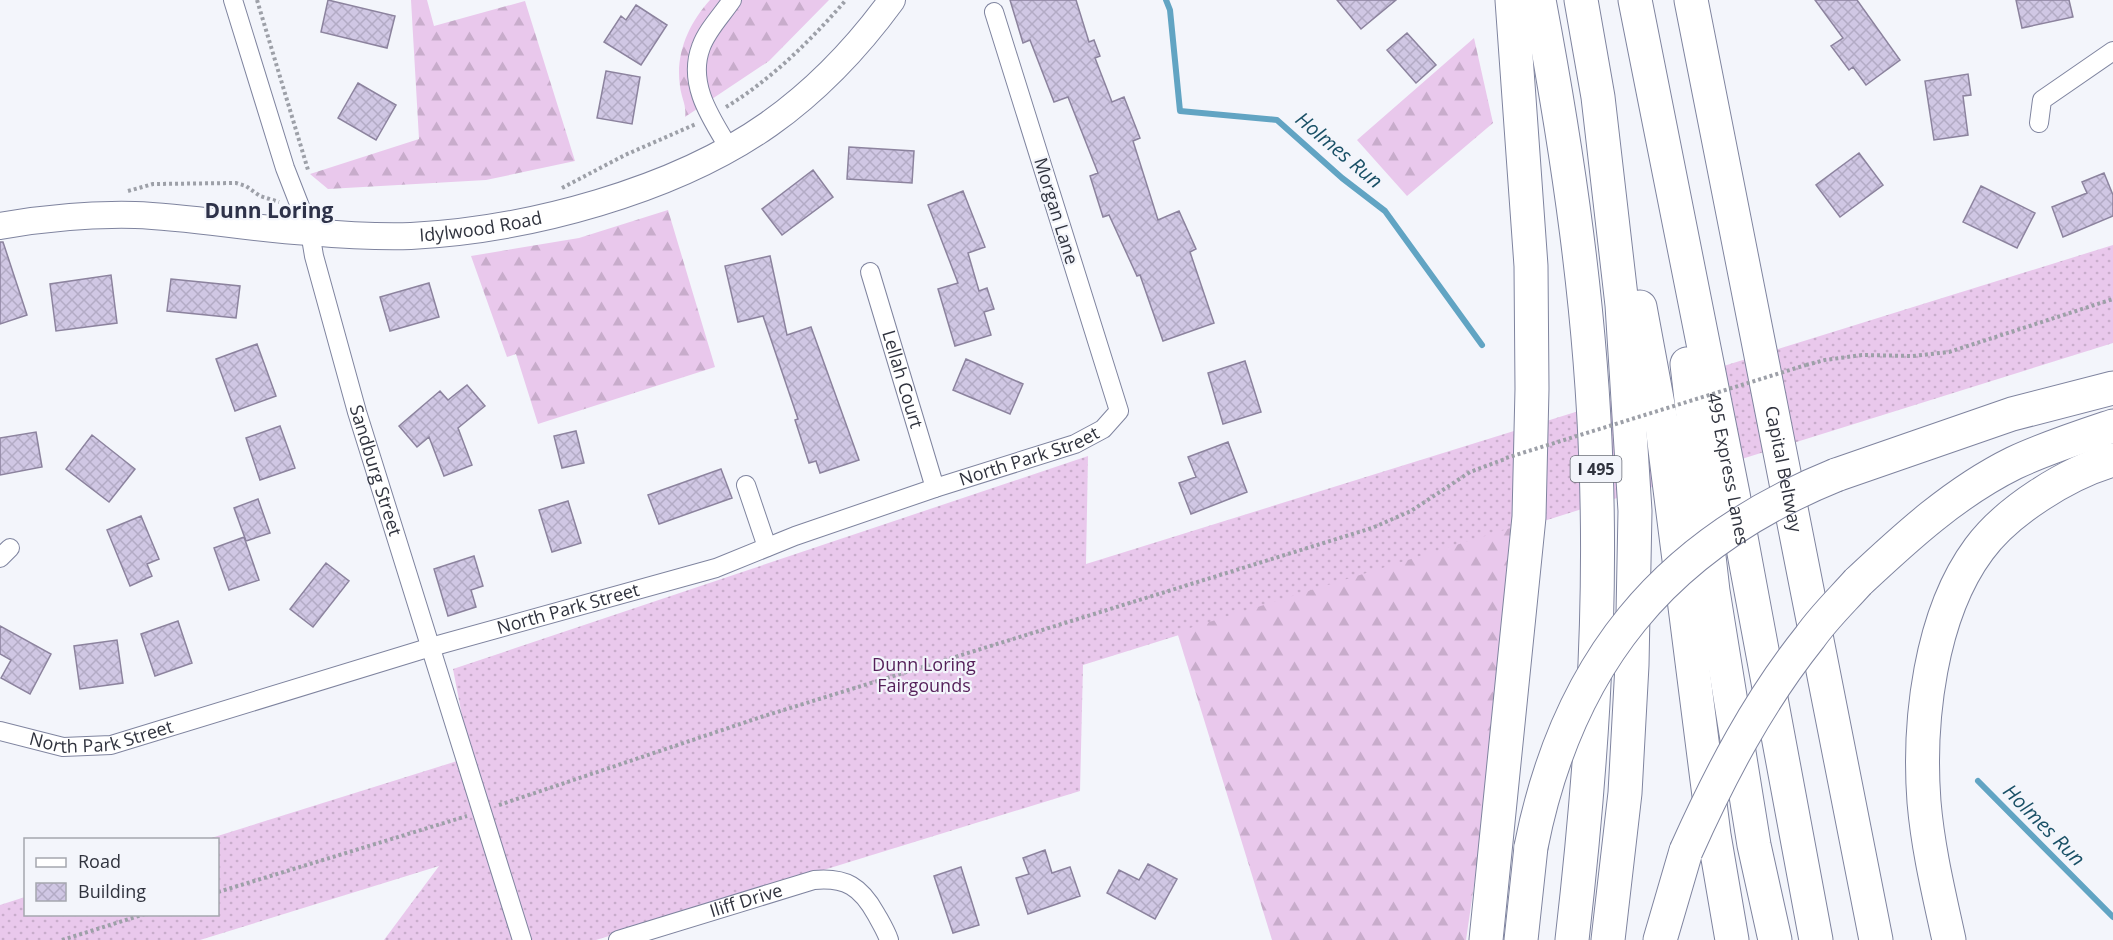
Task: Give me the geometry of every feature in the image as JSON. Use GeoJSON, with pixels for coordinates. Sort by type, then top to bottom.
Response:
{"type":"FeatureCollection","features":[{"type":"Feature","properties":{"kind":"highway"},"geometry":{"type":"LineString","coordinates":[[1486,940],[1528,517],[1532,389],[1531,266],[1512,0]]}},
{"type":"Feature","properties":{"kind":"highway","name":"I 495"},"geometry":{"type":"LineString","coordinates":[[1539,0],[1571,188],[1588,344],[1596,466],[1597,588],[1589,770],[1572,940]]}},
{"type":"Feature","properties":{"kind":"highway","name":"I 495"},"geometry":{"type":"LineString","coordinates":[[1581,0],[1598,96],[1622,305],[1635,511],[1632,665],[1625,782],[1608,940]]}},
{"type":"Feature","properties":{"kind":"highway","name":"495 Express Lanes"},"geometry":{"type":"LineString","coordinates":[[1635,0],[1733,494],[1816,940]]}},
{"type":"Feature","properties":{"kind":"highway","name":"Capital Beltway"},"geometry":{"type":"LineString","coordinates":[[1691,0],[1876,940]]}},
{"type":"Feature","properties":{"kind":"highway"},"geometry":{"type":"LineString","coordinates":[[1598,96],[1662,426],[1714,835],[1732,940]]}},
{"type":"Feature","properties":{"kind":"highway"},"geometry":{"type":"LineString","coordinates":[[1662,138],[1713,591],[1754,845],[1775,940]]}},
{"type":"Feature","properties":{"kind":"highway"},"geometry":{"type":"LineString","coordinates":[[1521,940],[1531,847],[1550,769],[1583,691],[1632,618],[1661,585],[1692,557],[1724,533],[1796,491],[2012,414],[2113,388]]}},
{"type":"Feature","properties":{"kind":"highway"},"geometry":{"type":"LineString","coordinates":[[1660,940],[1686,851],[1711,795],[1739,742],[1810,636],[1858,582],[1913,531],[1971,488],[2013,464],[2040,452],[2113,426]]}},
{"type":"Feature","properties":{"kind":"highway"},"geometry":{"type":"LineString","coordinates":[[1949,940],[1930,850],[1924,801],[1923,734],[1933,661],[1952,597],[1979,548],[2010,516],[2059,484],[2113,460]]}},
{"type":"Feature","properties":{"kind":"main road","name":"Idylwood Road"},"geometry":{"type":"LineString","coordinates":[[0,226],[66,217],[136,215],[310,232],[410,236],[514,223],[623,195],[680,173],[729,148],[768,124],[807,95],[874,25],[892,0]]}},
{"type":"Feature","properties":{"kind":"street","name":"Sandburg Street"},"geometry":{"type":"LineString","coordinates":[[233,0],[264,105],[310,232],[314,256],[357,412],[522,940]]}},
{"type":"Feature","properties":{"kind":"street"},"geometry":{"type":"LineString","coordinates":[[729,148],[710,116],[697,81],[696,64],[701,46],[732,0]]}},
{"type":"Feature","properties":{"kind":"street","name":"Morgan Lane"},"geometry":{"type":"LineString","coordinates":[[994,12],[1119,411]]}},
{"type":"Feature","properties":{"kind":"street"},"geometry":{"type":"LineString","coordinates":[[2038,123],[2042,100],[2113,51]]}},
{"type":"Feature","properties":{"kind":"street","name":"Lellah Court"},"geometry":{"type":"LineString","coordinates":[[870,272],[935,488]]}},
{"type":"Feature","properties":{"kind":"street","name":"North Park Street"},"geometry":{"type":"LineString","coordinates":[[0,731],[63,747],[111,745],[431,647],[716,568],[935,488],[1083,441],[1103,429],[1119,411]]}},
{"type":"Feature","properties":{"kind":"street"},"geometry":{"type":"LineString","coordinates":[[746,485],[767,548]]}},
{"type":"Feature","properties":{"kind":"street","name":"Iliff Drive"},"geometry":{"type":"LineString","coordinates":[[618,940],[814,880],[829,879],[844,882],[858,889],[868,900],[889,940]]}},
{"type":"Feature","properties":{"kind":"path"},"geometry":{"type":"LineString","coordinates":[[257,0],[310,174]]}},
{"type":"Feature","properties":{"kind":"path"},"geometry":{"type":"LineString","coordinates":[[552,192],[625,155],[687,130],[735,102],[778,69],[820,30],[846,0]]}},
{"type":"Feature","properties":{"kind":"path"},"geometry":{"type":"LineString","coordinates":[[118,191],[128,191],[153,184],[236,183],[246,186],[260,196],[301,209]]}},
{"type":"Feature","properties":{"kind":"path"},"geometry":{"type":"LineString","coordinates":[[219,892],[482,811],[762,717],[1372,528],[1411,511],[1470,472],[1506,458],[1806,365],[1863,355],[1913,356],[1949,352],[2113,299]]}},
{"type":"Feature","properties":{"kind":"path"},"geometry":{"type":"LineString","coordinates":[[62,940],[142,916]]}},
{"type":"Feature","properties":{"kind":"green space"},"geometry":{"type":"Polygon","coordinates":[[[411,0],[427,0],[434,26],[525,1],[575,161],[486,180],[328,189],[310,174],[419,139],[411,0]]]}},
{"type":"Feature","properties":{"kind":"green space"},"geometry":{"type":"Polygon","coordinates":[[[710,0],[829,0],[769,61],[685,117],[679,74],[682,51],[690,29],[710,0]]]}},
{"type":"Feature","properties":{"kind":"green space"},"geometry":{"type":"Polygon","coordinates":[[[1474,38],[1493,123],[1407,196],[1357,140],[1474,38]]]}},
{"type":"Feature","properties":{"kind":"green space"},"geometry":{"type":"Polygon","coordinates":[[[668,210],[715,367],[538,424],[516,354],[507,357],[471,256],[579,238],[668,210]]]}},
{"type":"Feature","properties":{"kind":"green space","name":"Dunn Loring Fairgounds"},"geometry":{"type":"Polygon","coordinates":[[[2113,245],[2113,343],[1083,665],[1080,791],[596,940],[384,940],[439,866],[200,940],[0,940],[0,905],[24,897],[24,916],[219,916],[219,838],[211,838],[470,757],[453,669],[1088,456],[1086,564],[2113,245]]]}},
{"type":"Feature","properties":{"kind":"green space"},"geometry":{"type":"Polygon","coordinates":[[[1517,526],[1518,584],[1466,940],[1272,940],[1177,632],[1517,526]]]}},
{"type":"Feature","properties":{"kind":"building"},"geometry":{"type":"Polygon","coordinates":[[[328,0],[395,16],[387,48],[321,32],[328,0]]]}},
{"type":"Feature","properties":{"kind":"building"},"geometry":{"type":"Polygon","coordinates":[[[1010,0],[1076,0],[1089,42],[1094,40],[1100,56],[1095,58],[1112,102],[1124,97],[1140,138],[1133,141],[1158,220],[1179,211],[1196,249],[1190,252],[1214,323],[1163,341],[1140,275],[1137,276],[1109,215],[1103,217],[1090,176],[1098,173],[1068,97],[1054,102],[1030,40],[1023,43],[1010,0]]]}},
{"type":"Feature","properties":{"kind":"building"},"geometry":{"type":"Polygon","coordinates":[[[1337,0],[1396,0],[1361,29],[1337,0]]]}},
{"type":"Feature","properties":{"kind":"building"},"geometry":{"type":"Polygon","coordinates":[[[1815,0],[1857,0],[1900,60],[1866,85],[1853,67],[1849,70],[1831,46],[1843,38],[1815,0]]]}},
{"type":"Feature","properties":{"kind":"building"},"geometry":{"type":"Polygon","coordinates":[[[2016,0],[2069,0],[2073,17],[2022,28],[2016,0]]]}},
{"type":"Feature","properties":{"kind":"building"},"geometry":{"type":"Polygon","coordinates":[[[636,5],[667,25],[641,65],[604,42],[621,16],[626,20],[636,5]]]}},
{"type":"Feature","properties":{"kind":"building"},"geometry":{"type":"Polygon","coordinates":[[[1407,33],[1436,65],[1416,83],[1387,50],[1407,33]]]}},
{"type":"Feature","properties":{"kind":"building"},"geometry":{"type":"Polygon","coordinates":[[[606,71],[640,77],[632,124],[597,118],[606,71]]]}},
{"type":"Feature","properties":{"kind":"building"},"geometry":{"type":"Polygon","coordinates":[[[1968,74],[1971,95],[1963,96],[1968,135],[1934,140],[1925,81],[1968,74]]]}},
{"type":"Feature","properties":{"kind":"building"},"geometry":{"type":"Polygon","coordinates":[[[358,83],[396,105],[376,140],[338,118],[358,83]]]}},
{"type":"Feature","properties":{"kind":"building"},"geometry":{"type":"Polygon","coordinates":[[[849,147],[914,151],[912,183],[847,179],[849,147]]]}},
{"type":"Feature","properties":{"kind":"building"},"geometry":{"type":"Polygon","coordinates":[[[1859,153],[1883,185],[1840,217],[1816,185],[1859,153]]]}},
{"type":"Feature","properties":{"kind":"building"},"geometry":{"type":"Polygon","coordinates":[[[813,170],[833,197],[782,235],[762,209],[813,170]]]}},
{"type":"Feature","properties":{"kind":"building"},"geometry":{"type":"Polygon","coordinates":[[[2104,173],[2113,195],[2113,216],[2063,237],[2052,207],[2087,193],[2082,182],[2104,173]]]}},
{"type":"Feature","properties":{"kind":"building"},"geometry":{"type":"Polygon","coordinates":[[[1981,186],[2035,213],[2017,248],[1963,222],[1981,186]]]}},
{"type":"Feature","properties":{"kind":"building"},"geometry":{"type":"Polygon","coordinates":[[[963,191],[985,247],[968,253],[979,291],[987,288],[994,309],[984,312],[991,335],[955,346],[938,289],[958,283],[928,205],[963,191]]]}},
{"type":"Feature","properties":{"kind":"building"},"geometry":{"type":"Polygon","coordinates":[[[0,242],[3,242],[27,315],[0,324],[0,242]]]}},
{"type":"Feature","properties":{"kind":"building"},"geometry":{"type":"Polygon","coordinates":[[[770,256],[787,335],[811,327],[859,460],[820,473],[816,461],[809,463],[795,420],[798,419],[763,316],[738,322],[725,266],[770,256]]]}},
{"type":"Feature","properties":{"kind":"building"},"geometry":{"type":"Polygon","coordinates":[[[111,275],[117,323],[56,331],[50,284],[111,275]]]}},
{"type":"Feature","properties":{"kind":"building"},"geometry":{"type":"Polygon","coordinates":[[[171,279],[240,286],[236,318],[167,311],[171,279]]]}},
{"type":"Feature","properties":{"kind":"building"},"geometry":{"type":"Polygon","coordinates":[[[429,283],[439,317],[390,331],[380,297],[429,283]]]}},
{"type":"Feature","properties":{"kind":"building"},"geometry":{"type":"Polygon","coordinates":[[[257,344],[276,396],[235,411],[216,359],[257,344]]]}},
{"type":"Feature","properties":{"kind":"building"},"geometry":{"type":"Polygon","coordinates":[[[966,359],[1023,384],[1010,414],[953,390],[966,359]]]}},
{"type":"Feature","properties":{"kind":"building"},"geometry":{"type":"Polygon","coordinates":[[[1245,361],[1261,412],[1223,424],[1208,373],[1245,361]]]}},
{"type":"Feature","properties":{"kind":"building"},"geometry":{"type":"Polygon","coordinates":[[[467,385],[485,406],[458,428],[472,465],[444,476],[429,437],[417,447],[399,426],[440,391],[448,400],[467,385]]]}},
{"type":"Feature","properties":{"kind":"building"},"geometry":{"type":"Polygon","coordinates":[[[280,426],[295,468],[260,480],[246,438],[280,426]]]}},
{"type":"Feature","properties":{"kind":"building"},"geometry":{"type":"Polygon","coordinates":[[[576,431],[584,463],[562,468],[554,436],[576,431]]]}},
{"type":"Feature","properties":{"kind":"building"},"geometry":{"type":"Polygon","coordinates":[[[36,432],[42,467],[0,475],[0,438],[36,432]]]}},
{"type":"Feature","properties":{"kind":"building"},"geometry":{"type":"Polygon","coordinates":[[[92,435],[135,469],[109,502],[66,469],[92,435]]]}},
{"type":"Feature","properties":{"kind":"building"},"geometry":{"type":"Polygon","coordinates":[[[1228,442],[1247,492],[1191,514],[1179,483],[1196,477],[1188,457],[1228,442]]]}},
{"type":"Feature","properties":{"kind":"building"},"geometry":{"type":"Polygon","coordinates":[[[721,469],[732,498],[659,524],[648,495],[721,469]]]}},
{"type":"Feature","properties":{"kind":"building"},"geometry":{"type":"Polygon","coordinates":[[[258,499],[270,533],[246,541],[234,508],[258,499]]]}},
{"type":"Feature","properties":{"kind":"building"},"geometry":{"type":"Polygon","coordinates":[[[568,501],[581,543],[552,552],[539,510],[568,501]]]}},
{"type":"Feature","properties":{"kind":"building"},"geometry":{"type":"Polygon","coordinates":[[[141,516],[159,559],[147,564],[152,576],[130,586],[107,530],[141,516]]]}},
{"type":"Feature","properties":{"kind":"building"},"geometry":{"type":"Polygon","coordinates":[[[244,537],[259,580],[229,590],[214,548],[244,537]]]}},
{"type":"Feature","properties":{"kind":"building"},"geometry":{"type":"Polygon","coordinates":[[[474,556],[483,586],[471,590],[476,607],[448,616],[434,569],[474,556]]]}},
{"type":"Feature","properties":{"kind":"building"},"geometry":{"type":"Polygon","coordinates":[[[326,563],[349,581],[313,627],[290,609],[326,563]]]}},
{"type":"Feature","properties":{"kind":"building"},"geometry":{"type":"Polygon","coordinates":[[[178,621],[192,663],[155,676],[141,634],[178,621]]]}},
{"type":"Feature","properties":{"kind":"building"},"geometry":{"type":"Polygon","coordinates":[[[0,626],[51,654],[30,694],[1,678],[11,660],[0,654],[0,626]]]}},
{"type":"Feature","properties":{"kind":"building"},"geometry":{"type":"Polygon","coordinates":[[[117,640],[123,683],[80,689],[74,646],[117,640]]]}},
{"type":"Feature","properties":{"kind":"building"},"geometry":{"type":"Polygon","coordinates":[[[1045,850],[1052,873],[1070,867],[1080,896],[1028,914],[1016,878],[1029,874],[1023,858],[1045,850]]]}},
{"type":"Feature","properties":{"kind":"building"},"geometry":{"type":"Polygon","coordinates":[[[1148,864],[1177,879],[1155,919],[1107,893],[1119,870],[1139,880],[1148,864]]]}},
{"type":"Feature","properties":{"kind":"building"},"geometry":{"type":"Polygon","coordinates":[[[961,867],[979,925],[953,933],[934,876],[961,867]]]}},
{"type":"Feature","properties":{"kind":"waterway","name":"Holmes Run"},"geometry":{"type":"LineString","coordinates":[[1166,0],[1170,10],[1180,111],[1277,120],[1342,178],[1385,211],[1482,345]]}},
{"type":"Feature","properties":{"kind":"waterway","name":"Holmes Run"},"geometry":{"type":"LineString","coordinates":[[1978,781],[2113,917]]}},
{"type":"Feature","properties":{"kind":"district","name":"Dunn Loring"},"geometry":{"type":"Point","coordinates":[269,211]}}]}
